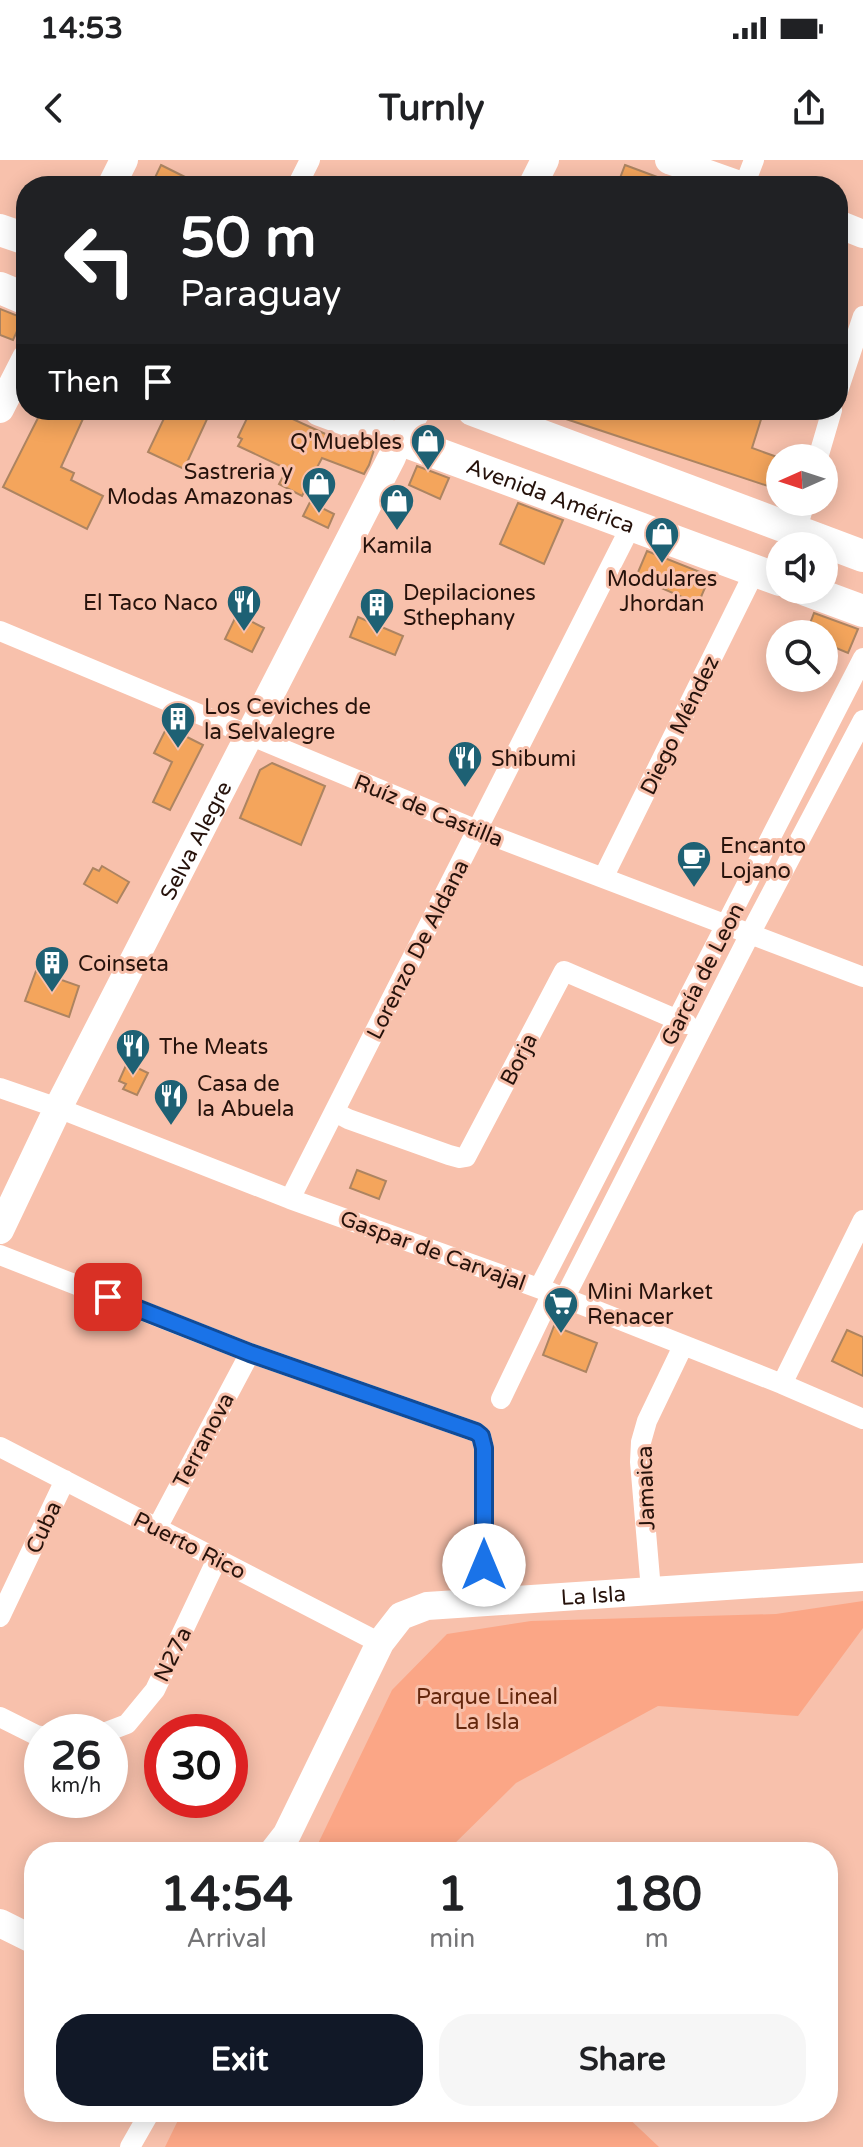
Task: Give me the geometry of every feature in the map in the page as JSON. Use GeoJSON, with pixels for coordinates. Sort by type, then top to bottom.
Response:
{"type":"FeatureCollection","features":[{"type":"Feature","properties":{"kind":"main road","name":"Avenida América"},"geometry":{"type":"LineString","coordinates":[[346,420],[766,575]]}},
{"type":"Feature","properties":{"kind":"main road"},"geometry":{"type":"LineString","coordinates":[[504,420],[800,517],[863,556]]}},
{"type":"Feature","properties":{"kind":"main road"},"geometry":{"type":"LineString","coordinates":[[838,602],[863,611]]}},
{"type":"Feature","properties":{"kind":"street"},"geometry":{"type":"LineString","coordinates":[[669,160],[715,176]]}},
{"type":"Feature","properties":{"kind":"street"},"geometry":{"type":"LineString","coordinates":[[848,359],[863,316]]}},
{"type":"Feature","properties":{"kind":"street"},"geometry":{"type":"LineString","coordinates":[[0,409],[16,378]]}},
{"type":"Feature","properties":{"kind":"street","name":"Selva Alegre"},"geometry":{"type":"LineString","coordinates":[[0,1230],[58,1108],[411,420]]}},
{"type":"Feature","properties":{"kind":"street"},"geometry":{"type":"LineString","coordinates":[[822,444],[829,420]]}},
{"type":"Feature","properties":{"kind":"street","name":"Lorenzo De Aldana"},"geometry":{"type":"LineString","coordinates":[[290,1199],[631,526]]}},
{"type":"Feature","properties":{"kind":"street","name":"Diego Méndez"},"geometry":{"type":"LineString","coordinates":[[603,878],[766,580]]}},
{"type":"Feature","properties":{"kind":"street","name":"Ruíz de Castilla"},"geometry":{"type":"LineString","coordinates":[[0,631],[477,830],[863,977]]}},
{"type":"Feature","properties":{"kind":"street","name":"García de Leon"},"geometry":{"type":"LineString","coordinates":[[552,1293],[678,1020],[863,658]]}},
{"type":"Feature","properties":{"kind":"street","name":"García de Leon"},"geometry":{"type":"LineString","coordinates":[[552,1293],[702,1030],[863,720]]}},
{"type":"Feature","properties":{"kind":"street","name":"Borja"},"geometry":{"type":"LineString","coordinates":[[335,1112],[449,1155],[466,1157],[564,971],[702,1030]]}},
{"type":"Feature","properties":{"kind":"street","name":"Gaspar de Carvajal"},"geometry":{"type":"LineString","coordinates":[[0,1088],[290,1199],[552,1293],[863,1419]]}},
{"type":"Feature","properties":{"kind":"street"},"geometry":{"type":"LineString","coordinates":[[782,1384],[863,1220]]}},
{"type":"Feature","properties":{"kind":"street"},"geometry":{"type":"LineString","coordinates":[[0,1255],[250,1353],[476,1432],[481,1436],[485,1454],[486,1602]]}},
{"type":"Feature","properties":{"kind":"street"},"geometry":{"type":"LineString","coordinates":[[501,1399],[552,1293]]}},
{"type":"Feature","properties":{"kind":"street","name":"Jamaica"},"geometry":{"type":"LineString","coordinates":[[651,1590],[641,1442],[647,1421],[683,1346]]}},
{"type":"Feature","properties":{"kind":"street","name":"Terranova"},"geometry":{"type":"LineString","coordinates":[[157,1528],[250,1353]]}},
{"type":"Feature","properties":{"kind":"street","name":"Puerto Rico"},"geometry":{"type":"LineString","coordinates":[[0,1447],[380,1643]]}},
{"type":"Feature","properties":{"kind":"street","name":"Cuba"},"geometry":{"type":"LineString","coordinates":[[0,1617],[65,1480]]}},
{"type":"Feature","properties":{"kind":"street","name":"N27a"},"geometry":{"type":"LineString","coordinates":[[128,1723],[155,1690],[217,1559]]}},
{"type":"Feature","properties":{"kind":"street","name":"La Isla"},"geometry":{"type":"LineString","coordinates":[[281,1842],[380,1643],[401,1616],[427,1606],[863,1577]]}},
{"type":"Feature","properties":{"kind":"street"},"geometry":{"type":"LineString","coordinates":[[0,1717],[24,1729]]}},
{"type":"Feature","properties":{"kind":"street"},"geometry":{"type":"LineString","coordinates":[[0,1923],[24,1935]]}},
{"type":"Feature","properties":{"kind":"street"},"geometry":{"type":"LineString","coordinates":[[130,2147],[144,2122]]}},
{"type":"Feature","properties":{"kind":"green space","name":"Parque Lineal La Isla"},"geometry":{"type":"Polygon","coordinates":[[[863,1601],[863,1628],[798,1716],[658,1706],[516,1783],[456,1842],[319,1842],[392,1690],[447,1634],[531,1621],[776,1614],[863,1601]]]}},
{"type":"Feature","properties":{"kind":"green space"},"geometry":{"type":"Polygon","coordinates":[[[177,2122],[633,2122],[659,2147],[165,2147],[177,2122]]]}},
{"type":"Feature","properties":{"kind":"building"},"geometry":{"type":"Polygon","coordinates":[[[161,165],[183,176],[156,176],[161,165]]]}},
{"type":"Feature","properties":{"kind":"building"},"geometry":{"type":"Polygon","coordinates":[[[625,165],[655,176],[621,176],[625,165]]]}},
{"type":"Feature","properties":{"kind":"building"},"geometry":{"type":"Polygon","coordinates":[[[0,309],[16,315],[16,333],[13,340],[0,335],[0,309]]]}},
{"type":"Feature","properties":{"kind":"building"},"geometry":{"type":"Polygon","coordinates":[[[37,420],[82,420],[61,467],[74,473],[71,480],[103,496],[87,529],[3,487],[37,420]]]}},
{"type":"Feature","properties":{"kind":"building"},"geometry":{"type":"Polygon","coordinates":[[[163,420],[207,420],[184,469],[148,452],[163,420]]]}},
{"type":"Feature","properties":{"kind":"building"},"geometry":{"type":"Polygon","coordinates":[[[246,420],[295,420],[332,437],[334,435],[374,450],[364,474],[322,458],[302,496],[279,484],[287,469],[238,446],[242,439],[238,437],[246,420]]]}},
{"type":"Feature","properties":{"kind":"building"},"geometry":{"type":"Polygon","coordinates":[[[569,420],[761,420],[752,448],[766,453],[766,485],[569,420]]]}},
{"type":"Feature","properties":{"kind":"building"},"geometry":{"type":"Polygon","coordinates":[[[417,466],[449,478],[440,499],[409,485],[417,466]]]}},
{"type":"Feature","properties":{"kind":"building","name":"Sastreria y Modas Amazonas"},"geometry":{"type":"Polygon","coordinates":[[[310,502],[334,514],[328,528],[303,516],[310,502]]]}},
{"type":"Feature","properties":{"kind":"building"},"geometry":{"type":"Polygon","coordinates":[[[518,503],[563,520],[544,564],[500,544],[518,503]]]}},
{"type":"Feature","properties":{"kind":"building"},"geometry":{"type":"Polygon","coordinates":[[[647,551],[710,576],[698,604],[636,577],[647,551]]]}},
{"type":"Feature","properties":{"kind":"building"},"geometry":{"type":"Polygon","coordinates":[[[814,613],[833,620],[811,620],[814,613]]]}},
{"type":"Feature","properties":{"kind":"building","name":"El Taco Naco"},"geometry":{"type":"Polygon","coordinates":[[[237,614],[264,628],[252,652],[225,639],[237,614]]]}},
{"type":"Feature","properties":{"kind":"building","name":"Depilaciones Sthephany"},"geometry":{"type":"Polygon","coordinates":[[[358,617],[403,636],[395,655],[350,637],[358,617]]]}},
{"type":"Feature","properties":{"kind":"building"},"geometry":{"type":"Polygon","coordinates":[[[838,622],[858,629],[848,653],[838,649],[838,622]]]}},
{"type":"Feature","properties":{"kind":"building"},"geometry":{"type":"Polygon","coordinates":[[[167,727],[203,745],[170,810],[153,802],[172,762],[154,753],[167,727]]]}},
{"type":"Feature","properties":{"kind":"building"},"geometry":{"type":"Polygon","coordinates":[[[272,763],[325,786],[301,845],[240,818],[260,770],[272,763]]]}},
{"type":"Feature","properties":{"kind":"building"},"geometry":{"type":"Polygon","coordinates":[[[102,866],[129,882],[117,903],[84,884],[93,868],[99,871],[102,866]]]}},
{"type":"Feature","properties":{"kind":"building","name":"Coinseta"},"geometry":{"type":"Polygon","coordinates":[[[36,971],[79,986],[69,1017],[25,1001],[36,971]]]}},
{"type":"Feature","properties":{"kind":"building","name":"The Meats"},"geometry":{"type":"Polygon","coordinates":[[[127,1063],[148,1073],[137,1095],[123,1089],[126,1084],[119,1081],[127,1063]]]}},
{"type":"Feature","properties":{"kind":"building"},"geometry":{"type":"Polygon","coordinates":[[[357,1170],[386,1181],[379,1199],[350,1188],[357,1170]]]}},
{"type":"Feature","properties":{"kind":"building"},"geometry":{"type":"Polygon","coordinates":[[[554,1326],[597,1343],[586,1372],[543,1355],[554,1326]]]}},
{"type":"Feature","properties":{"kind":"building"},"geometry":{"type":"Polygon","coordinates":[[[847,1330],[863,1337],[863,1376],[832,1361],[847,1330]]]}},
{"type":"Feature","properties":{"kind":"place","name":"Q'Muebles"},"geometry":{"type":"Point","coordinates":[428,472]}},
{"type":"Feature","properties":{"kind":"place","name":"Sastreria y Modas Amazonas"},"geometry":{"type":"Point","coordinates":[319,515]}},
{"type":"Feature","properties":{"kind":"place","name":"Kamila"},"geometry":{"type":"Point","coordinates":[397,532]}},
{"type":"Feature","properties":{"kind":"place","name":"Modulares Jhordan"},"geometry":{"type":"Point","coordinates":[662,565]}},
{"type":"Feature","properties":{"kind":"place","name":"El Taco Naco"},"geometry":{"type":"Point","coordinates":[244,633]}},
{"type":"Feature","properties":{"kind":"place","name":"Depilaciones Sthephany"},"geometry":{"type":"Point","coordinates":[377,636]}},
{"type":"Feature","properties":{"kind":"place","name":"Los Ceviches de la Selvalegre"},"geometry":{"type":"Point","coordinates":[178,750]}},
{"type":"Feature","properties":{"kind":"place","name":"Shibumi"},"geometry":{"type":"Point","coordinates":[465,789]}},
{"type":"Feature","properties":{"kind":"place","name":"Encanto Lojano"},"geometry":{"type":"Point","coordinates":[694,889]}},
{"type":"Feature","properties":{"kind":"place","name":"Coinseta"},"geometry":{"type":"Point","coordinates":[52,994]}},
{"type":"Feature","properties":{"kind":"place","name":"The Meats"},"geometry":{"type":"Point","coordinates":[133,1077]}},
{"type":"Feature","properties":{"kind":"place","name":"Casa de la Abuela"},"geometry":{"type":"Point","coordinates":[171,1127]}},
{"type":"Feature","properties":{"kind":"place","name":"Mini Market Renacer"},"geometry":{"type":"Point","coordinates":[561,1335]}},
{"type":"Feature","properties":{"kind":"route"},"geometry":{"type":"LineString","coordinates":[[108,1297],[250,1353],[476,1432],[481,1436],[484,1448],[484,1565]]}}]}
